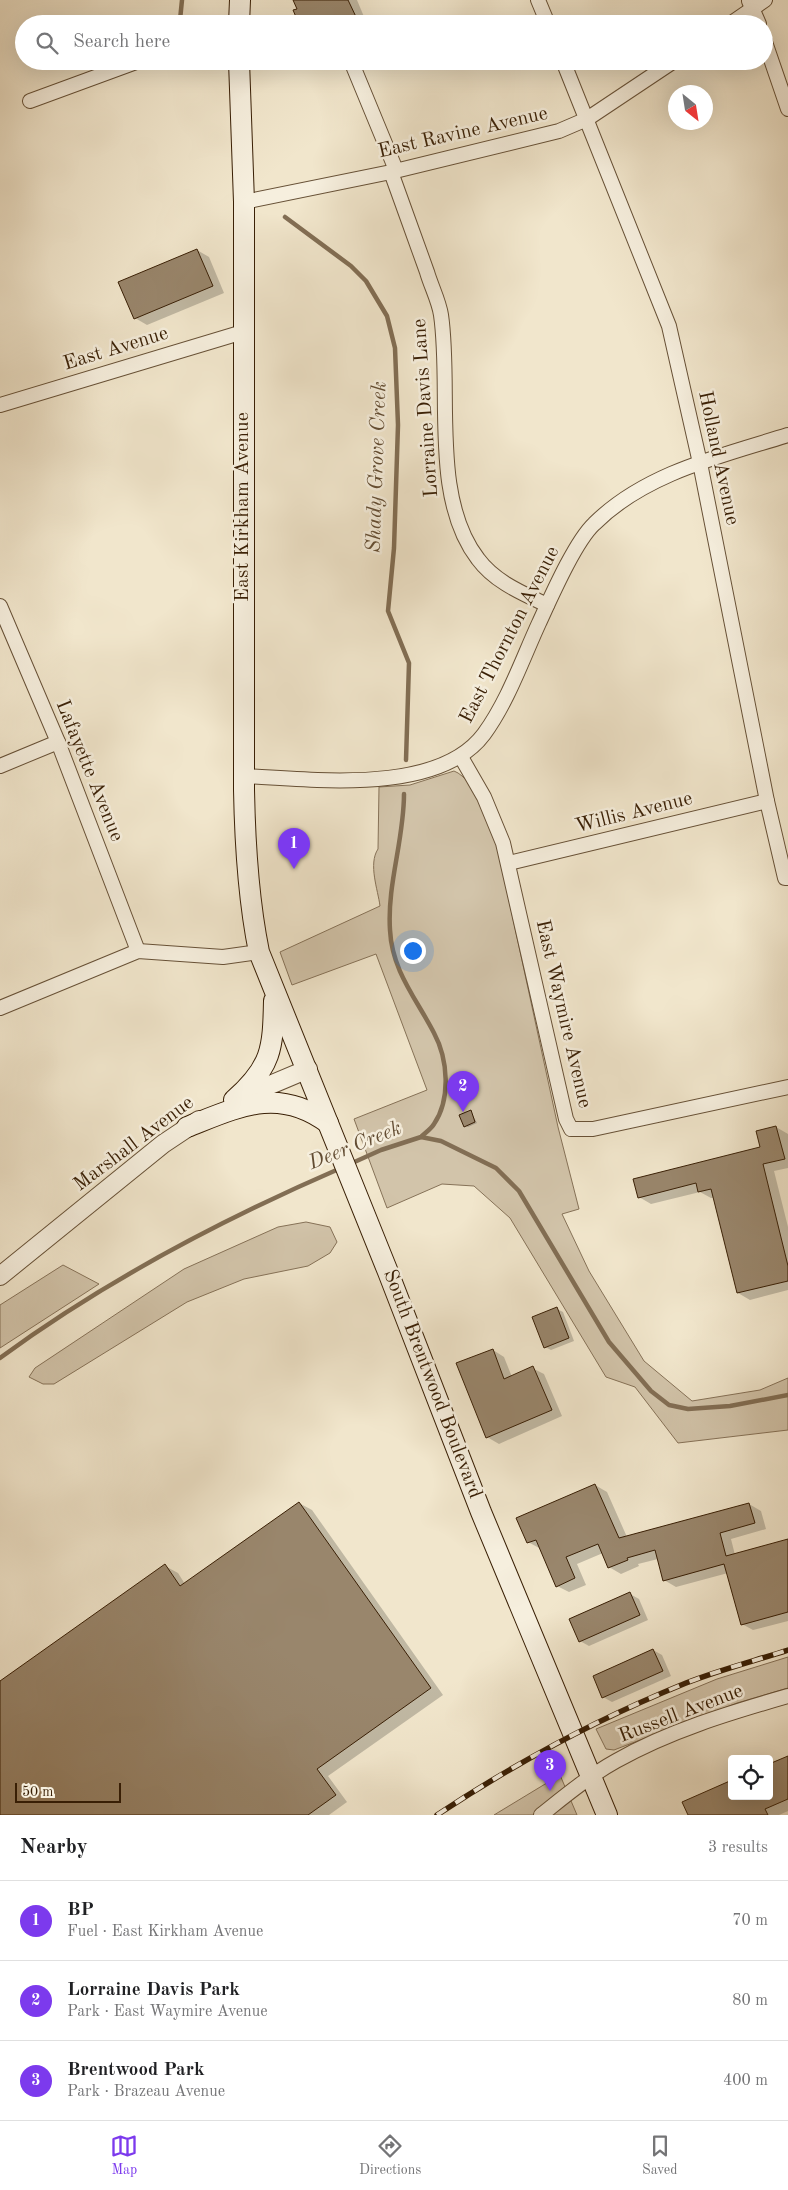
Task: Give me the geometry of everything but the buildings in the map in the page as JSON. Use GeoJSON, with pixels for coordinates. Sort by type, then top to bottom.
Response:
{"type":"FeatureCollection","features":[{"type":"Feature","properties":{"kind":"main road"},"geometry":{"type":"LineString","coordinates":[[239,15],[240,0]]}},
{"type":"Feature","properties":{"kind":"main road","name":"East Kirkham Avenue"},"geometry":{"type":"LineString","coordinates":[[239,70],[244,202],[243,776],[245,860],[252,916],[259,952]]}},
{"type":"Feature","properties":{"kind":"main road","name":"South Brentwood Boulevard"},"geometry":{"type":"LineString","coordinates":[[259,952],[308,1069],[481,1512],[607,1815]]}},
{"type":"Feature","properties":{"kind":"main road"},"geometry":{"type":"LineString","coordinates":[[234,1100],[254,1084],[268,1060],[273,1040],[275,994]]}},
{"type":"Feature","properties":{"kind":"main road"},"geometry":{"type":"LineString","coordinates":[[187,1127],[235,1109],[278,1101],[316,1113],[328,1122]]}},
{"type":"Feature","properties":{"kind":"street"},"geometry":{"type":"LineString","coordinates":[[538,0],[544,15]]}},
{"type":"Feature","properties":{"kind":"street"},"geometry":{"type":"LineString","coordinates":[[741,15],[756,3]]}},
{"type":"Feature","properties":{"kind":"street"},"geometry":{"type":"LineString","coordinates":[[773,65],[788,109]]}},
{"type":"Feature","properties":{"kind":"street"},"geometry":{"type":"LineString","coordinates":[[30,101],[114,70]]}},
{"type":"Feature","properties":{"kind":"street","name":"Lorraine Davis Lane"},"geometry":{"type":"LineString","coordinates":[[355,70],[394,171],[441,314],[449,482],[454,514],[478,560],[511,588],[547,605]]}},
{"type":"Feature","properties":{"kind":"street","name":"Holland Avenue"},"geometry":{"type":"LineString","coordinates":[[567,70],[668,326],[700,463],[768,801],[787,878]]}},
{"type":"Feature","properties":{"kind":"street","name":"East Ravine Avenue"},"geometry":{"type":"LineString","coordinates":[[244,202],[394,171],[559,131],[587,119],[660,70]]}},
{"type":"Feature","properties":{"kind":"street","name":"East Avenue"},"geometry":{"type":"LineString","coordinates":[[0,405],[243,332]]}},
{"type":"Feature","properties":{"kind":"street","name":"East Thornton Avenue"},"geometry":{"type":"LineString","coordinates":[[243,776],[392,779],[418,774],[461,757],[483,735],[496,715],[547,605],[579,545],[593,525],[625,497],[662,478],[700,463],[788,435]]}},
{"type":"Feature","properties":{"kind":"street","name":"Lafayette Avenue"},"geometry":{"type":"LineString","coordinates":[[0,606],[58,742],[138,951]]}},
{"type":"Feature","properties":{"kind":"street"},"geometry":{"type":"LineString","coordinates":[[0,766],[58,742]]}},
{"type":"Feature","properties":{"kind":"street","name":"East Waymire Avenue"},"geometry":{"type":"LineString","coordinates":[[461,757],[495,819],[509,862],[566,1119],[570,1129],[593,1129],[788,1088]]}},
{"type":"Feature","properties":{"kind":"street","name":"Willis Avenue"},"geometry":{"type":"LineString","coordinates":[[509,862],[768,801]]}},
{"type":"Feature","properties":{"kind":"street"},"geometry":{"type":"LineString","coordinates":[[0,1008],[138,951],[223,957],[259,952]]}},
{"type":"Feature","properties":{"kind":"street","name":"Marshall Avenue"},"geometry":{"type":"LineString","coordinates":[[0,1276],[187,1127],[234,1100],[308,1069]]}},
{"type":"Feature","properties":{"kind":"street","name":"Russell Avenue"},"geometry":{"type":"LineString","coordinates":[[541,1815],[591,1776],[617,1760],[678,1732],[736,1711],[788,1696]]}},
{"type":"Feature","properties":{"kind":"shaded area"},"geometry":{"type":"Polygon","coordinates":[[[454,771],[462,776],[476,795],[488,820],[499,854],[558,1127],[579,1209],[562,1214],[589,1271],[644,1361],[692,1401],[760,1390],[788,1378],[788,1430],[678,1443],[635,1387],[606,1377],[510,1218],[474,1186],[442,1184],[387,1208],[354,1119],[427,1090],[376,954],[292,985],[280,952],[380,906],[374,877],[375,855],[378,849],[379,787],[410,785],[454,771]]]}},
{"type":"Feature","properties":{"kind":"shaded area"},"geometry":{"type":"Polygon","coordinates":[[[306,1222],[330,1227],[337,1242],[330,1253],[308,1266],[244,1279],[187,1302],[54,1384],[43,1384],[29,1377],[35,1368],[184,1269],[278,1227],[306,1222]]]}},
{"type":"Feature","properties":{"kind":"shaded area"},"geometry":{"type":"Polygon","coordinates":[[[63,1265],[99,1284],[0,1348],[0,1305],[63,1265]]]}},
{"type":"Feature","properties":{"kind":"shaded area"},"geometry":{"type":"Polygon","coordinates":[[[788,1657],[788,1688],[737,1703],[614,1750],[606,1749],[596,1729],[717,1679],[788,1657]]]}},
{"type":"Feature","properties":{"kind":"shaded area"},"geometry":{"type":"Polygon","coordinates":[[[560,1775],[577,1815],[494,1815],[560,1775]]]}},
{"type":"Feature","properties":{"kind":"waterway","name":"Shady Grove Creek"},"geometry":{"type":"LineString","coordinates":[[180,15],[182,0]]}},
{"type":"Feature","properties":{"kind":"waterway","name":"Shady Grove Creek"},"geometry":{"type":"LineString","coordinates":[[285,217],[351,266],[366,281],[387,316],[395,348],[398,425],[394,548],[388,611],[409,663],[406,760]]}},
{"type":"Feature","properties":{"kind":"waterway","name":"Shady Grove Creek"},"geometry":{"type":"LineString","coordinates":[[404,794],[391,896],[390,930],[392,945],[395,958],[406,984],[439,1043],[446,1079],[443,1103],[439,1114],[433,1126],[421,1137]]}},
{"type":"Feature","properties":{"kind":"waterway","name":"Deer Creek"},"geometry":{"type":"LineString","coordinates":[[350,1164],[381,1150],[421,1137],[441,1141],[496,1168],[519,1191],[609,1342],[651,1391],[669,1405],[688,1409],[730,1406],[788,1395]]}},
{"type":"Feature","properties":{"kind":"waterway","name":"Deer Creek"},"geometry":{"type":"LineString","coordinates":[[0,1358],[81,1303],[165,1253],[208,1230],[341,1168]]}},
{"type":"Feature","properties":{"kind":"railway"},"geometry":{"type":"LineString","coordinates":[[437,1815],[527,1759],[621,1711],[698,1678],[788,1650]]}},
{"type":"Feature","properties":{"kind":"place","name":"BP"},"geometry":{"type":"Point","coordinates":[294,869]}},
{"type":"Feature","properties":{"kind":"place","name":"Lorraine Davis Park"},"geometry":{"type":"Point","coordinates":[463,1112]}},
{"type":"Feature","properties":{"kind":"place","name":"Brentwood Park"},"geometry":{"type":"Point","coordinates":[550,1791]}}]}
